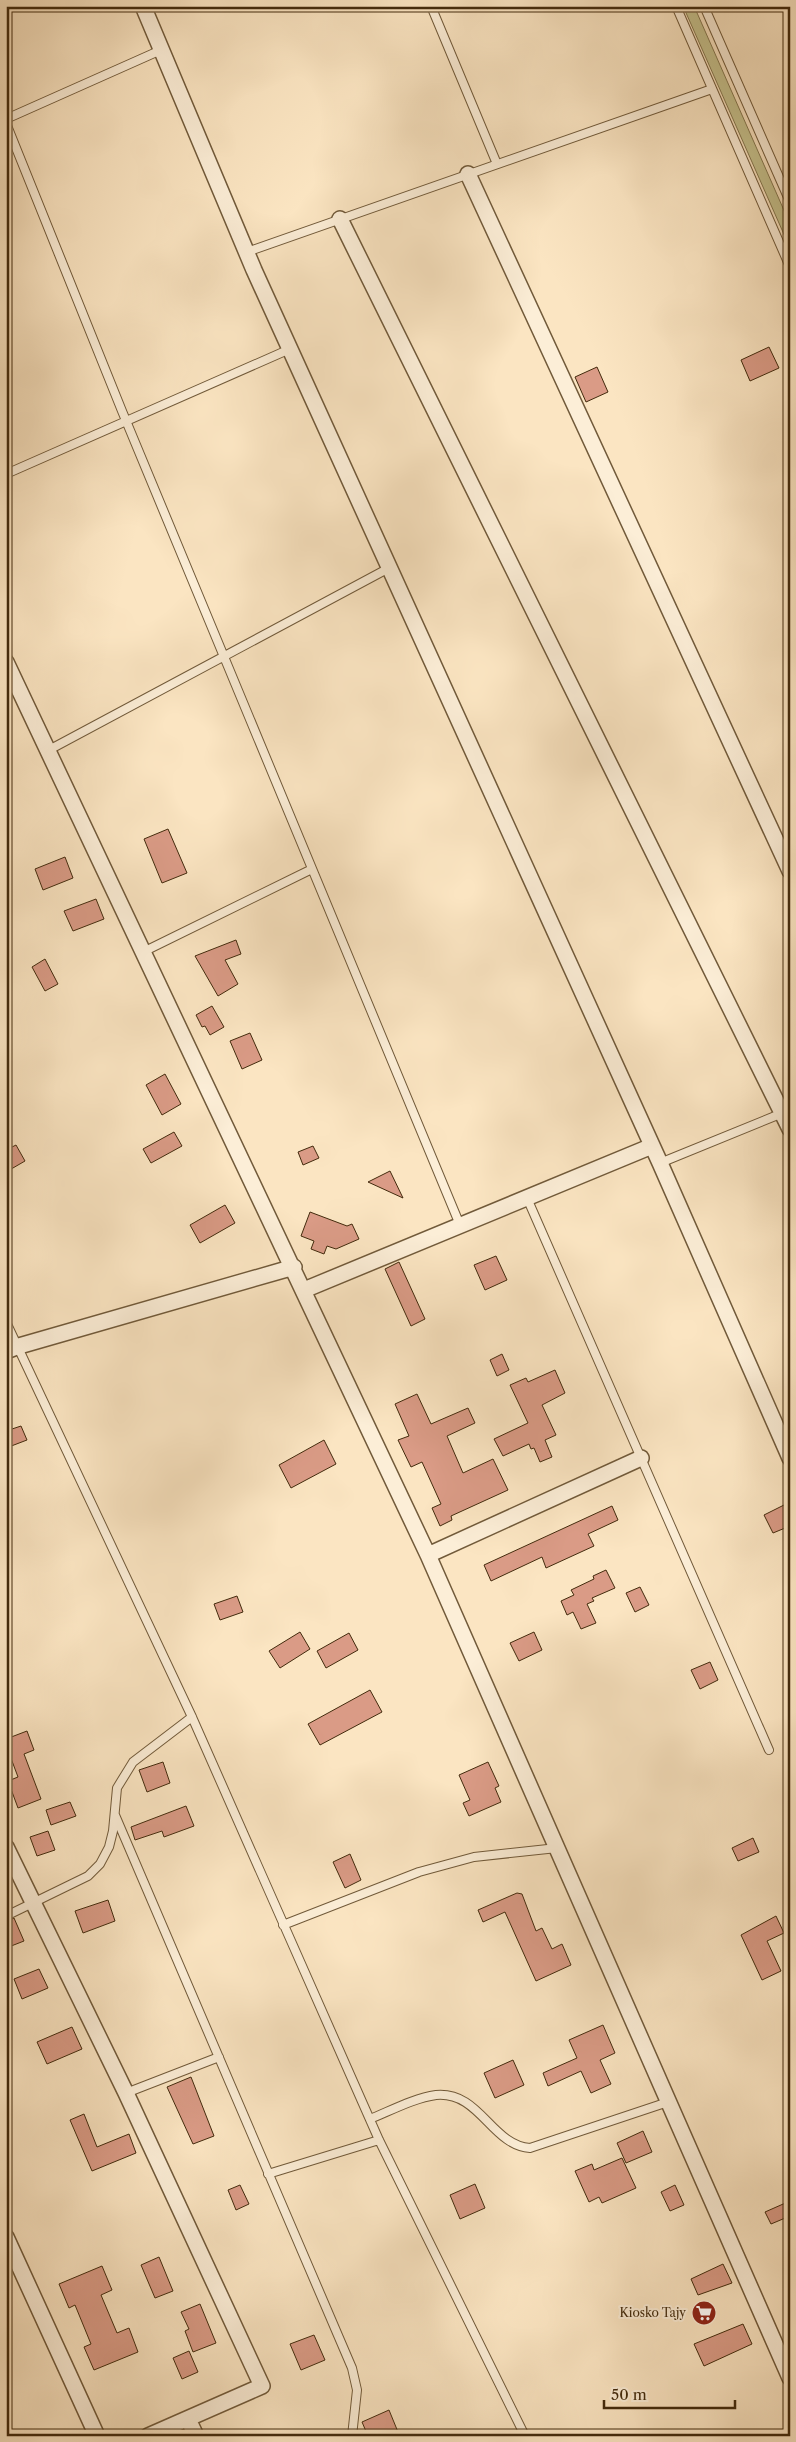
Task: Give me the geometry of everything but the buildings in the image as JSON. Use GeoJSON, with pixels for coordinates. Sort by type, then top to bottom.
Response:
{"type":"FeatureCollection","features":[{"type":"Feature","properties":{"kind":"street"},"geometry":{"type":"LineString","coordinates":[[143,6],[290,349],[660,1163],[790,1458]]}},
{"type":"Feature","properties":{"kind":"street"},"geometry":{"type":"LineString","coordinates":[[468,174],[790,871]]}},
{"type":"Feature","properties":{"kind":"street"},"geometry":{"type":"LineString","coordinates":[[340,219],[786,1112],[790,1129]]}},
{"type":"Feature","properties":{"kind":"street"},"geometry":{"type":"LineString","coordinates":[[6,662],[294,1267],[428,1554],[668,2102],[786,2360],[790,2378]]}},
{"type":"Feature","properties":{"kind":"street"},"geometry":{"type":"LineString","coordinates":[[304,1290],[652,1146]]}},
{"type":"Feature","properties":{"kind":"street"},"geometry":{"type":"LineString","coordinates":[[12,1348],[294,1267]]}},
{"type":"Feature","properties":{"kind":"street"},"geometry":{"type":"LineString","coordinates":[[428,1554],[641,1458]]}},
{"type":"Feature","properties":{"kind":"street"},"geometry":{"type":"LineString","coordinates":[[6,1848],[126,2093],[262,2386],[148,2436]]}},
{"type":"Feature","properties":{"kind":"street"},"geometry":{"type":"LineString","coordinates":[[6,2237],[97,2436]]}},
{"type":"Feature","properties":{"kind":"street"},"geometry":{"type":"LineString","coordinates":[[188,2419],[196,2436]]}},
{"type":"Feature","properties":{"kind":"lane"},"geometry":{"type":"LineString","coordinates":[[430,6],[496,164]]}},
{"type":"Feature","properties":{"kind":"lane"},"geometry":{"type":"LineString","coordinates":[[676,6],[790,267]]}},
{"type":"Feature","properties":{"kind":"lane"},"geometry":{"type":"LineString","coordinates":[[704,6],[790,202]]}},
{"type":"Feature","properties":{"kind":"lane"},"geometry":{"type":"LineString","coordinates":[[161,50],[6,121],[224,657],[460,1225]]}},
{"type":"Feature","properties":{"kind":"lane"},"geometry":{"type":"LineString","coordinates":[[247,252],[712,89]]}},
{"type":"Feature","properties":{"kind":"lane"},"geometry":{"type":"LineString","coordinates":[[6,474],[290,349]]}},
{"type":"Feature","properties":{"kind":"lane"},"geometry":{"type":"LineString","coordinates":[[47,751],[389,568]]}},
{"type":"Feature","properties":{"kind":"lane"},"geometry":{"type":"LineString","coordinates":[[143,952],[312,868]]}},
{"type":"Feature","properties":{"kind":"lane"},"geometry":{"type":"LineString","coordinates":[[660,1163],[786,1112]]}},
{"type":"Feature","properties":{"kind":"lane"},"geometry":{"type":"LineString","coordinates":[[527,1198],[769,1750]]}},
{"type":"Feature","properties":{"kind":"lane"},"geometry":{"type":"LineString","coordinates":[[6,1322],[12,1348],[192,1717],[378,2140],[525,2436]]}},
{"type":"Feature","properties":{"kind":"lane"},"geometry":{"type":"LineString","coordinates":[[6,1916],[88,1876],[100,1864],[109,1847],[115,1815],[117,1788],[133,1762],[192,1717]]}},
{"type":"Feature","properties":{"kind":"lane"},"geometry":{"type":"LineString","coordinates":[[115,1815],[352,2368],[357,2390],[352,2436]]}},
{"type":"Feature","properties":{"kind":"lane"},"geometry":{"type":"LineString","coordinates":[[283,1925],[437,1867],[474,1857],[557,1848]]}},
{"type":"Feature","properties":{"kind":"lane"},"geometry":{"type":"LineString","coordinates":[[126,2093],[219,2058]]}},
{"type":"Feature","properties":{"kind":"lane"},"geometry":{"type":"LineString","coordinates":[[370,2119],[426,2097],[453,2096],[472,2105],[515,2145],[530,2148],[668,2102]]}},
{"type":"Feature","properties":{"kind":"lane"},"geometry":{"type":"LineString","coordinates":[[268,2174],[378,2140]]}},
{"type":"Feature","properties":{"kind":"shaded area"},"geometry":{"type":"Polygon","coordinates":[[[683,6],[694,6],[790,224],[790,248],[683,6]]]}},
{"type":"Feature","properties":{"kind":"place","name":"Kiosko Tajy"},"geometry":{"type":"Point","coordinates":[704,2313]}}]}
